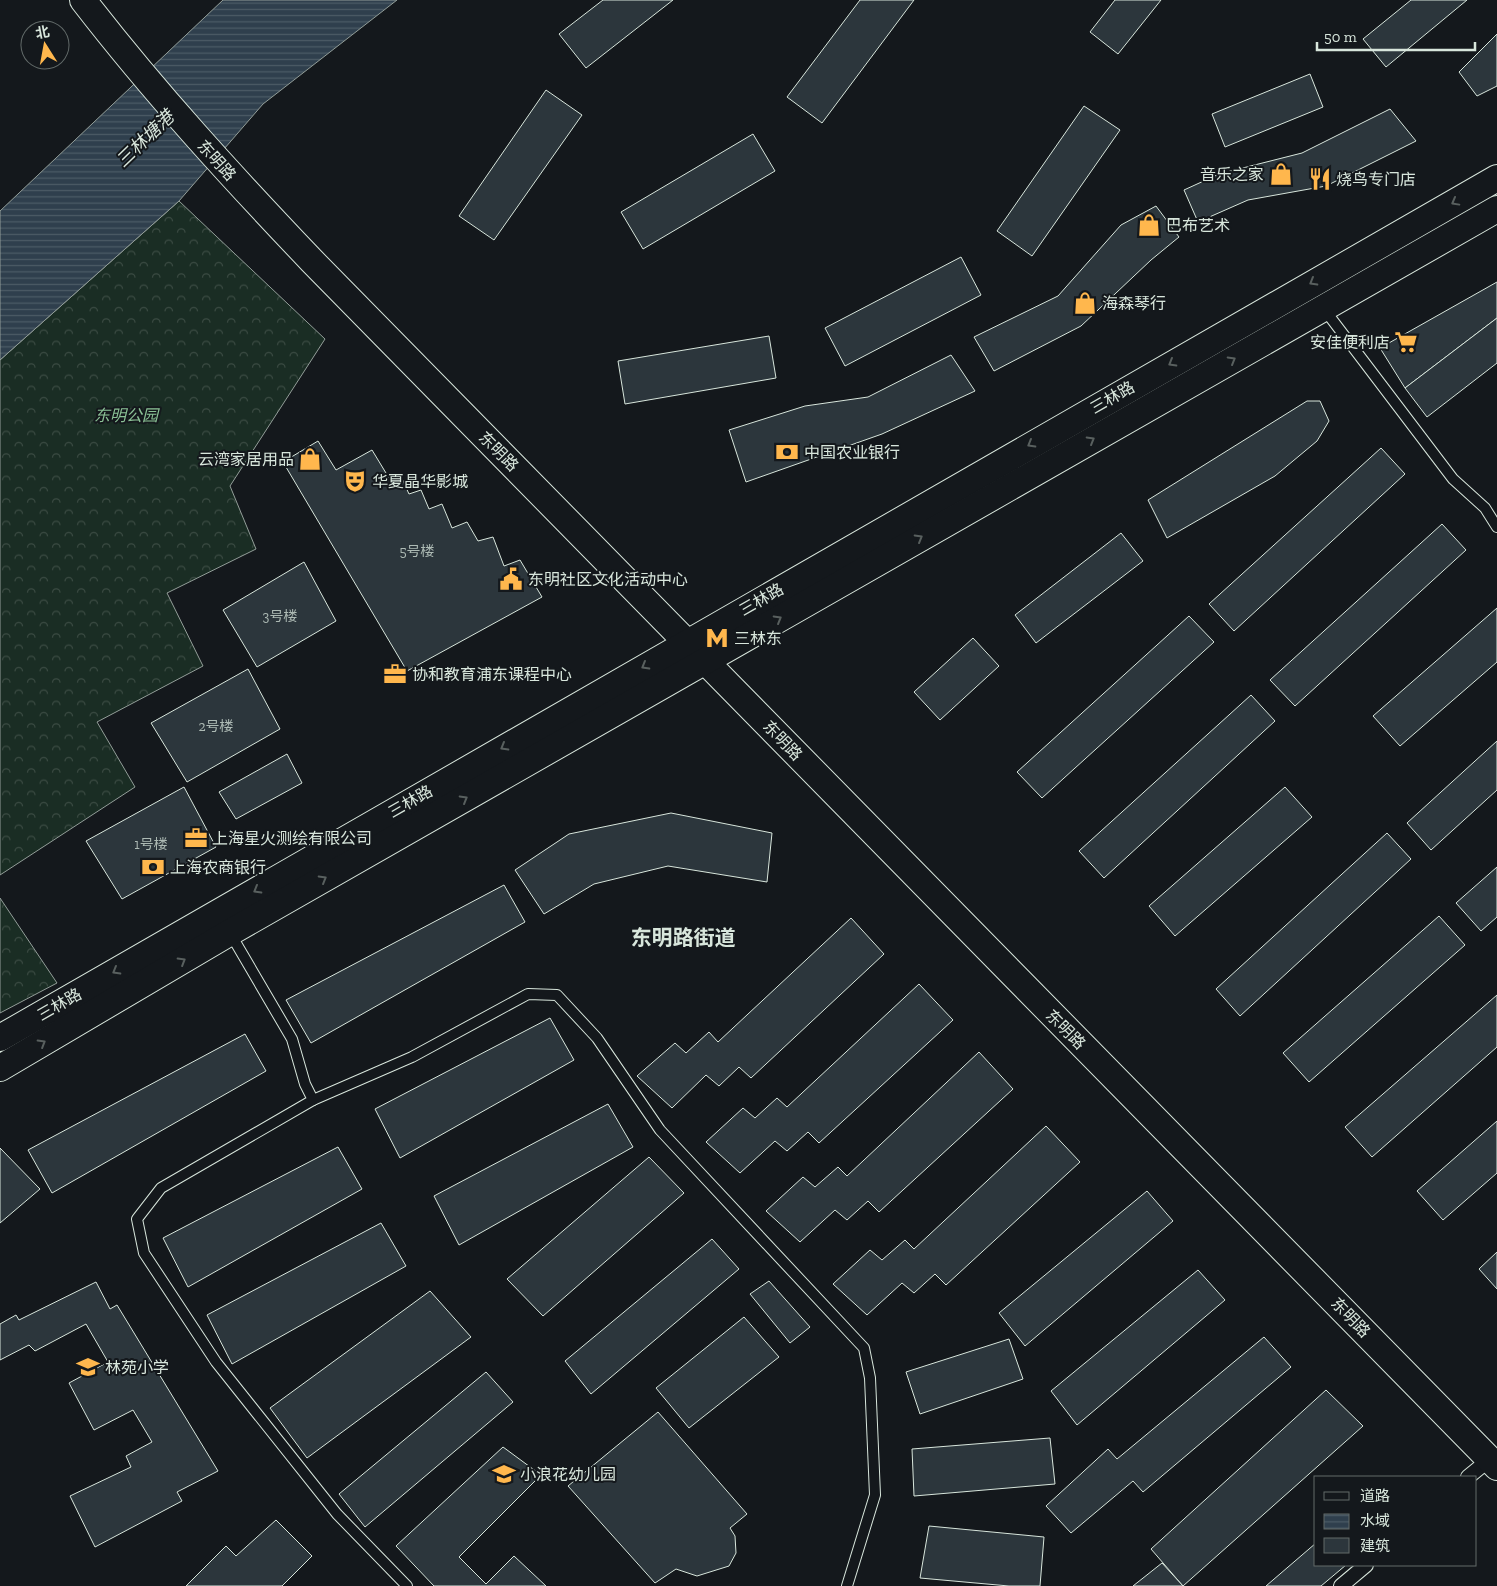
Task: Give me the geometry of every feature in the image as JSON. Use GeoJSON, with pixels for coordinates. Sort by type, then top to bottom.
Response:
{"type":"FeatureCollection","features":[{"type":"Feature","properties":{"kind":"main road","name":"东明路"},"geometry":{"type":"LineString","coordinates":[[83,0],[129,59],[218,162],[312,261],[1493,1463]]}},
{"type":"Feature","properties":{"kind":"main road","name":"三林路"},"geometry":{"type":"LineString","coordinates":[[0,1038],[687,641],[1497,178]]}},
{"type":"Feature","properties":{"kind":"main road","name":"三林路"},"geometry":{"type":"LineString","coordinates":[[0,1068],[229,933],[1497,209]]}},
{"type":"Feature","properties":{"kind":"street"},"geometry":{"type":"LineString","coordinates":[[1470,1476],[1493,1463]]}},
{"type":"Feature","properties":{"kind":"street"},"geometry":{"type":"LineString","coordinates":[[1342,1586],[1365,1566]]}},
{"type":"Feature","properties":{"kind":"lane"},"geometry":{"type":"LineString","coordinates":[[1323,308],[1453,479],[1485,508],[1497,528]]}},
{"type":"Feature","properties":{"kind":"lane"},"geometry":{"type":"LineString","coordinates":[[229,933],[292,1039],[305,1084],[313,1100]]}},
{"type":"Feature","properties":{"kind":"lane"},"geometry":{"type":"LineString","coordinates":[[407,1586],[338,1514],[216,1362],[144,1253],[137,1219],[161,1188],[313,1100],[412,1057],[528,994],[557,995],[597,1038],[660,1130],[864,1348],[870,1378],[875,1495],[847,1586]]}},
{"type":"Feature","properties":{"kind":"green space","name":"东明公园"},"geometry":{"type":"Polygon","coordinates":[[[179,201],[325,339],[230,486],[256,549],[167,593],[203,666],[97,722],[135,787],[0,875],[0,360],[179,201]]]}},
{"type":"Feature","properties":{"kind":"green space"},"geometry":{"type":"Polygon","coordinates":[[[0,898],[57,983],[0,1013],[0,898]]]}},
{"type":"Feature","properties":{"kind":"water","name":"三林塘港"},"geometry":{"type":"Polygon","coordinates":[[[223,0],[397,0],[263,104],[179,201],[0,360],[0,211],[223,0]]]}},
{"type":"Feature","properties":{"kind":"building"},"geometry":{"type":"Polygon","coordinates":[[[603,0],[673,0],[586,68],[559,34],[603,0]]]}},
{"type":"Feature","properties":{"kind":"building"},"geometry":{"type":"Polygon","coordinates":[[[860,0],[914,0],[822,123],[787,97],[860,0]]]}},
{"type":"Feature","properties":{"kind":"building"},"geometry":{"type":"Polygon","coordinates":[[[1115,0],[1161,0],[1118,54],[1090,32],[1115,0]]]}},
{"type":"Feature","properties":{"kind":"building"},"geometry":{"type":"Polygon","coordinates":[[[1411,0],[1467,0],[1386,67],[1363,39],[1411,0]]]}},
{"type":"Feature","properties":{"kind":"building"},"geometry":{"type":"Polygon","coordinates":[[[1497,34],[1497,86],[1477,96],[1459,72],[1497,34]]]}},
{"type":"Feature","properties":{"kind":"building"},"geometry":{"type":"Polygon","coordinates":[[[1310,74],[1323,107],[1225,147],[1212,114],[1310,74]]]}},
{"type":"Feature","properties":{"kind":"building"},"geometry":{"type":"Polygon","coordinates":[[[546,90],[582,115],[494,240],[459,216],[546,90]]]}},
{"type":"Feature","properties":{"kind":"building"},"geometry":{"type":"Polygon","coordinates":[[[1084,106],[1120,130],[1032,256],[997,231],[1084,106]]]}},
{"type":"Feature","properties":{"kind":"building"},"geometry":{"type":"Polygon","coordinates":[[[1390,109],[1416,141],[1326,186],[1248,200],[1198,222],[1184,190],[1219,174],[1302,153],[1390,109]]]}},
{"type":"Feature","properties":{"kind":"building"},"geometry":{"type":"Polygon","coordinates":[[[753,134],[775,171],[643,249],[621,212],[753,134]]]}},
{"type":"Feature","properties":{"kind":"building"},"geometry":{"type":"Polygon","coordinates":[[[1156,206],[1179,237],[1151,260],[1081,326],[994,371],[974,337],[1058,296],[1121,225],[1156,206]]]}},
{"type":"Feature","properties":{"kind":"building"},"geometry":{"type":"Polygon","coordinates":[[[961,257],[981,295],[845,366],[825,328],[961,257]]]}},
{"type":"Feature","properties":{"kind":"building"},"geometry":{"type":"Polygon","coordinates":[[[1497,282],[1497,318],[1405,388],[1380,348],[1497,282]]]}},
{"type":"Feature","properties":{"kind":"building"},"geometry":{"type":"Polygon","coordinates":[[[1497,318],[1497,363],[1427,417],[1405,388],[1497,318]]]}},
{"type":"Feature","properties":{"kind":"building"},"geometry":{"type":"Polygon","coordinates":[[[769,336],[776,378],[625,404],[618,361],[769,336]]]}},
{"type":"Feature","properties":{"kind":"building"},"geometry":{"type":"Polygon","coordinates":[[[951,355],[975,391],[882,434],[746,482],[729,430],[805,406],[868,397],[951,355]]]}},
{"type":"Feature","properties":{"kind":"building"},"geometry":{"type":"Polygon","coordinates":[[[1307,401],[1320,401],[1329,421],[1317,441],[1275,476],[1167,538],[1148,500],[1307,401]]]}},
{"type":"Feature","properties":{"kind":"building"},"geometry":{"type":"Polygon","coordinates":[[[318,441],[336,470],[372,450],[389,478],[400,474],[409,494],[421,490],[429,509],[442,504],[452,528],[467,522],[478,541],[493,537],[504,566],[520,560],[542,597],[407,671],[283,462],[318,441]]]}},
{"type":"Feature","properties":{"kind":"building"},"geometry":{"type":"Polygon","coordinates":[[[1381,448],[1405,474],[1234,631],[1209,604],[1381,448]]]}},
{"type":"Feature","properties":{"kind":"building"},"geometry":{"type":"Polygon","coordinates":[[[1442,524],[1466,550],[1295,706],[1270,680],[1442,524]]]}},
{"type":"Feature","properties":{"kind":"building"},"geometry":{"type":"Polygon","coordinates":[[[1121,533],[1143,561],[1036,643],[1015,615],[1121,533]]]}},
{"type":"Feature","properties":{"kind":"building"},"geometry":{"type":"Polygon","coordinates":[[[304,562],[336,621],[257,667],[223,610],[304,562]]]}},
{"type":"Feature","properties":{"kind":"building"},"geometry":{"type":"Polygon","coordinates":[[[1497,608],[1497,662],[1400,746],[1373,716],[1497,608]]]}},
{"type":"Feature","properties":{"kind":"building"},"geometry":{"type":"Polygon","coordinates":[[[1189,616],[1214,642],[1042,798],[1017,772],[1189,616]]]}},
{"type":"Feature","properties":{"kind":"building"},"geometry":{"type":"Polygon","coordinates":[[[973,638],[999,666],[940,720],[914,692],[973,638]]]}},
{"type":"Feature","properties":{"kind":"building"},"geometry":{"type":"Polygon","coordinates":[[[248,669],[280,729],[187,782],[151,723],[248,669]]]}},
{"type":"Feature","properties":{"kind":"building"},"geometry":{"type":"Polygon","coordinates":[[[1251,695],[1275,721],[1104,878],[1079,851],[1251,695]]]}},
{"type":"Feature","properties":{"kind":"building"},"geometry":{"type":"Polygon","coordinates":[[[1497,741],[1497,790],[1431,850],[1407,823],[1497,741]]]}},
{"type":"Feature","properties":{"kind":"building"},"geometry":{"type":"Polygon","coordinates":[[[287,754],[302,783],[236,819],[219,792],[287,754]]]}},
{"type":"Feature","properties":{"kind":"building"},"geometry":{"type":"Polygon","coordinates":[[[184,787],[216,847],[122,899],[86,841],[184,787]]]}},
{"type":"Feature","properties":{"kind":"building"},"geometry":{"type":"Polygon","coordinates":[[[1285,787],[1312,817],[1175,936],[1149,906],[1285,787]]]}},
{"type":"Feature","properties":{"kind":"building"},"geometry":{"type":"Polygon","coordinates":[[[671,813],[772,833],[767,882],[668,866],[594,884],[544,914],[515,870],[569,834],[671,813]]]}},
{"type":"Feature","properties":{"kind":"building"},"geometry":{"type":"Polygon","coordinates":[[[1387,833],[1411,859],[1240,1016],[1216,989],[1387,833]]]}},
{"type":"Feature","properties":{"kind":"building"},"geometry":{"type":"Polygon","coordinates":[[[1497,867],[1497,917],[1481,931],[1456,903],[1497,867]]]}},
{"type":"Feature","properties":{"kind":"building"},"geometry":{"type":"Polygon","coordinates":[[[504,885],[525,922],[311,1043],[286,1000],[504,885]]]}},
{"type":"Feature","properties":{"kind":"building"},"geometry":{"type":"Polygon","coordinates":[[[1439,916],[1465,945],[1309,1082],[1283,1053],[1439,916]]]}},
{"type":"Feature","properties":{"kind":"building"},"geometry":{"type":"Polygon","coordinates":[[[851,918],[884,954],[751,1078],[739,1067],[719,1086],[706,1075],[672,1108],[637,1076],[675,1043],[686,1053],[709,1032],[718,1042],[851,918]]]}},
{"type":"Feature","properties":{"kind":"building"},"geometry":{"type":"Polygon","coordinates":[[[919,984],[953,1020],[819,1143],[808,1132],[787,1151],[775,1141],[740,1173],[706,1142],[743,1108],[755,1118],[777,1098],[787,1107],[919,984]]]}},
{"type":"Feature","properties":{"kind":"building"},"geometry":{"type":"Polygon","coordinates":[[[1497,995],[1497,1047],[1372,1157],[1345,1127],[1497,995]]]}},
{"type":"Feature","properties":{"kind":"building"},"geometry":{"type":"Polygon","coordinates":[[[550,1018],[574,1060],[400,1158],[375,1109],[550,1018]]]}},
{"type":"Feature","properties":{"kind":"building"},"geometry":{"type":"Polygon","coordinates":[[[245,1034],[266,1071],[52,1193],[28,1150],[245,1034]]]}},
{"type":"Feature","properties":{"kind":"building"},"geometry":{"type":"Polygon","coordinates":[[[979,1052],[1013,1089],[879,1212],[868,1201],[847,1220],[835,1210],[800,1242],[766,1211],[803,1177],[815,1187],[838,1167],[847,1176],[979,1052]]]}},
{"type":"Feature","properties":{"kind":"building"},"geometry":{"type":"Polygon","coordinates":[[[608,1104],[633,1147],[459,1245],[434,1196],[608,1104]]]}},
{"type":"Feature","properties":{"kind":"building"},"geometry":{"type":"Polygon","coordinates":[[[1497,1121],[1497,1173],[1443,1220],[1417,1191],[1497,1121]]]}},
{"type":"Feature","properties":{"kind":"building"},"geometry":{"type":"Polygon","coordinates":[[[1046,1126],[1080,1162],[946,1285],[935,1274],[914,1293],[902,1283],[867,1315],[833,1284],[870,1250],[882,1260],[905,1240],[914,1249],[1046,1126]]]}},
{"type":"Feature","properties":{"kind":"building"},"geometry":{"type":"Polygon","coordinates":[[[338,1147],[362,1189],[188,1287],[163,1238],[338,1147]]]}},
{"type":"Feature","properties":{"kind":"building"},"geometry":{"type":"Polygon","coordinates":[[[0,1148],[40,1189],[0,1223],[0,1148]]]}},
{"type":"Feature","properties":{"kind":"building"},"geometry":{"type":"Polygon","coordinates":[[[649,1157],[684,1193],[543,1316],[507,1279],[649,1157]]]}},
{"type":"Feature","properties":{"kind":"building"},"geometry":{"type":"Polygon","coordinates":[[[1147,1191],[1173,1221],[1025,1346],[999,1313],[1147,1191]]]}},
{"type":"Feature","properties":{"kind":"building"},"geometry":{"type":"Polygon","coordinates":[[[381,1223],[406,1266],[232,1364],[207,1315],[381,1223]]]}},
{"type":"Feature","properties":{"kind":"building"},"geometry":{"type":"Polygon","coordinates":[[[712,1239],[739,1269],[591,1394],[565,1361],[712,1239]]]}},
{"type":"Feature","properties":{"kind":"building"},"geometry":{"type":"Polygon","coordinates":[[[1497,1252],[1497,1289],[1479,1269],[1497,1252]]]}},
{"type":"Feature","properties":{"kind":"building"},"geometry":{"type":"Polygon","coordinates":[[[1198,1270],[1225,1300],[1077,1425],[1051,1391],[1198,1270]]]}},
{"type":"Feature","properties":{"kind":"building"},"geometry":{"type":"Polygon","coordinates":[[[769,1281],[810,1327],[790,1343],[750,1294],[769,1281]]]}},
{"type":"Feature","properties":{"kind":"building"},"geometry":{"type":"Polygon","coordinates":[[[96,1282],[110,1309],[117,1305],[218,1471],[177,1492],[182,1501],[95,1547],[70,1496],[131,1467],[126,1456],[152,1442],[133,1410],[94,1430],[69,1383],[108,1362],[86,1324],[35,1351],[29,1345],[0,1360],[0,1324],[16,1315],[19,1320],[96,1282]]]}},
{"type":"Feature","properties":{"kind":"building"},"geometry":{"type":"Polygon","coordinates":[[[430,1291],[471,1337],[307,1458],[270,1408],[430,1291]]]}},
{"type":"Feature","properties":{"kind":"building"},"geometry":{"type":"Polygon","coordinates":[[[744,1317],[779,1357],[689,1428],[656,1388],[744,1317]]]}},
{"type":"Feature","properties":{"kind":"building"},"geometry":{"type":"Polygon","coordinates":[[[1264,1337],[1291,1367],[1143,1492],[1133,1481],[1071,1533],[1046,1506],[1108,1449],[1117,1459],[1264,1337]]]}},
{"type":"Feature","properties":{"kind":"building"},"geometry":{"type":"Polygon","coordinates":[[[1009,1339],[1023,1379],[920,1414],[906,1372],[1009,1339]]]}},
{"type":"Feature","properties":{"kind":"building"},"geometry":{"type":"Polygon","coordinates":[[[486,1372],[513,1402],[365,1527],[339,1494],[486,1372]]]}},
{"type":"Feature","properties":{"kind":"building"},"geometry":{"type":"Polygon","coordinates":[[[1326,1390],[1363,1426],[1183,1586],[1151,1549],[1326,1390]]]}},
{"type":"Feature","properties":{"kind":"building"},"geometry":{"type":"Polygon","coordinates":[[[658,1412],[747,1514],[730,1528],[735,1536],[736,1553],[729,1566],[697,1576],[676,1569],[655,1583],[568,1486],[658,1412]]]}},
{"type":"Feature","properties":{"kind":"building"},"geometry":{"type":"Polygon","coordinates":[[[1050,1438],[1055,1484],[914,1496],[912,1449],[1050,1438]]]}},
{"type":"Feature","properties":{"kind":"building"},"geometry":{"type":"Polygon","coordinates":[[[503,1447],[541,1475],[459,1557],[486,1584],[514,1556],[546,1586],[434,1586],[396,1546],[503,1447]]]}},
{"type":"Feature","properties":{"kind":"building"},"geometry":{"type":"Polygon","coordinates":[[[276,1520],[312,1556],[282,1586],[186,1586],[226,1546],[236,1556],[276,1520]]]}},
{"type":"Feature","properties":{"kind":"building"},"geometry":{"type":"Polygon","coordinates":[[[929,1526],[1044,1537],[1040,1586],[1009,1586],[920,1578],[929,1526]]]}},
{"type":"Feature","properties":{"kind":"building"},"geometry":{"type":"Polygon","coordinates":[[[1314,1545],[1314,1566],[1345,1566],[1321,1586],[1266,1586],[1314,1545]]]}},
{"type":"Feature","properties":{"kind":"building"},"geometry":{"type":"Polygon","coordinates":[[[1162,1563],[1183,1586],[1133,1586],[1162,1563]]]}},
{"type":"Feature","properties":{"kind":"place","name":"音乐之家"},"geometry":{"type":"Point","coordinates":[1281,174]}},
{"type":"Feature","properties":{"kind":"place","name":"烧鸟专门店"},"geometry":{"type":"Point","coordinates":[1320,179]}},
{"type":"Feature","properties":{"kind":"place","name":"巴布艺术"},"geometry":{"type":"Point","coordinates":[1149,225]}},
{"type":"Feature","properties":{"kind":"place","name":"海森琴行"},"geometry":{"type":"Point","coordinates":[1085,303]}},
{"type":"Feature","properties":{"kind":"place","name":"安佳便利店"},"geometry":{"type":"Point","coordinates":[1406,342]}},
{"type":"Feature","properties":{"kind":"place","name":"中国农业银行"},"geometry":{"type":"Point","coordinates":[787,452]}},
{"type":"Feature","properties":{"kind":"place","name":"云湾家居用品"},"geometry":{"type":"Point","coordinates":[310,459]}},
{"type":"Feature","properties":{"kind":"place","name":"华夏晶华影城"},"geometry":{"type":"Point","coordinates":[355,481]}},
{"type":"Feature","properties":{"kind":"place","name":"东明社区文化活动中心"},"geometry":{"type":"Point","coordinates":[511,579]}},
{"type":"Feature","properties":{"kind":"place","name":"三林东"},"geometry":{"type":"Point","coordinates":[717,638]}},
{"type":"Feature","properties":{"kind":"place","name":"协和教育浦东课程中心"},"geometry":{"type":"Point","coordinates":[395,674]}},
{"type":"Feature","properties":{"kind":"place","name":"上海星火测绘有限公司"},"geometry":{"type":"Point","coordinates":[196,838]}},
{"type":"Feature","properties":{"kind":"place","name":"上海农商银行"},"geometry":{"type":"Point","coordinates":[153,867]}},
{"type":"Feature","properties":{"kind":"place","name":"林苑小学"},"geometry":{"type":"Point","coordinates":[88,1367]}},
{"type":"Feature","properties":{"kind":"place","name":"小浪花幼儿园"},"geometry":{"type":"Point","coordinates":[504,1474]}},
{"type":"Feature","properties":{"kind":"district","name":"东明路街道"},"geometry":{"type":"Point","coordinates":[683,938]}}]}
